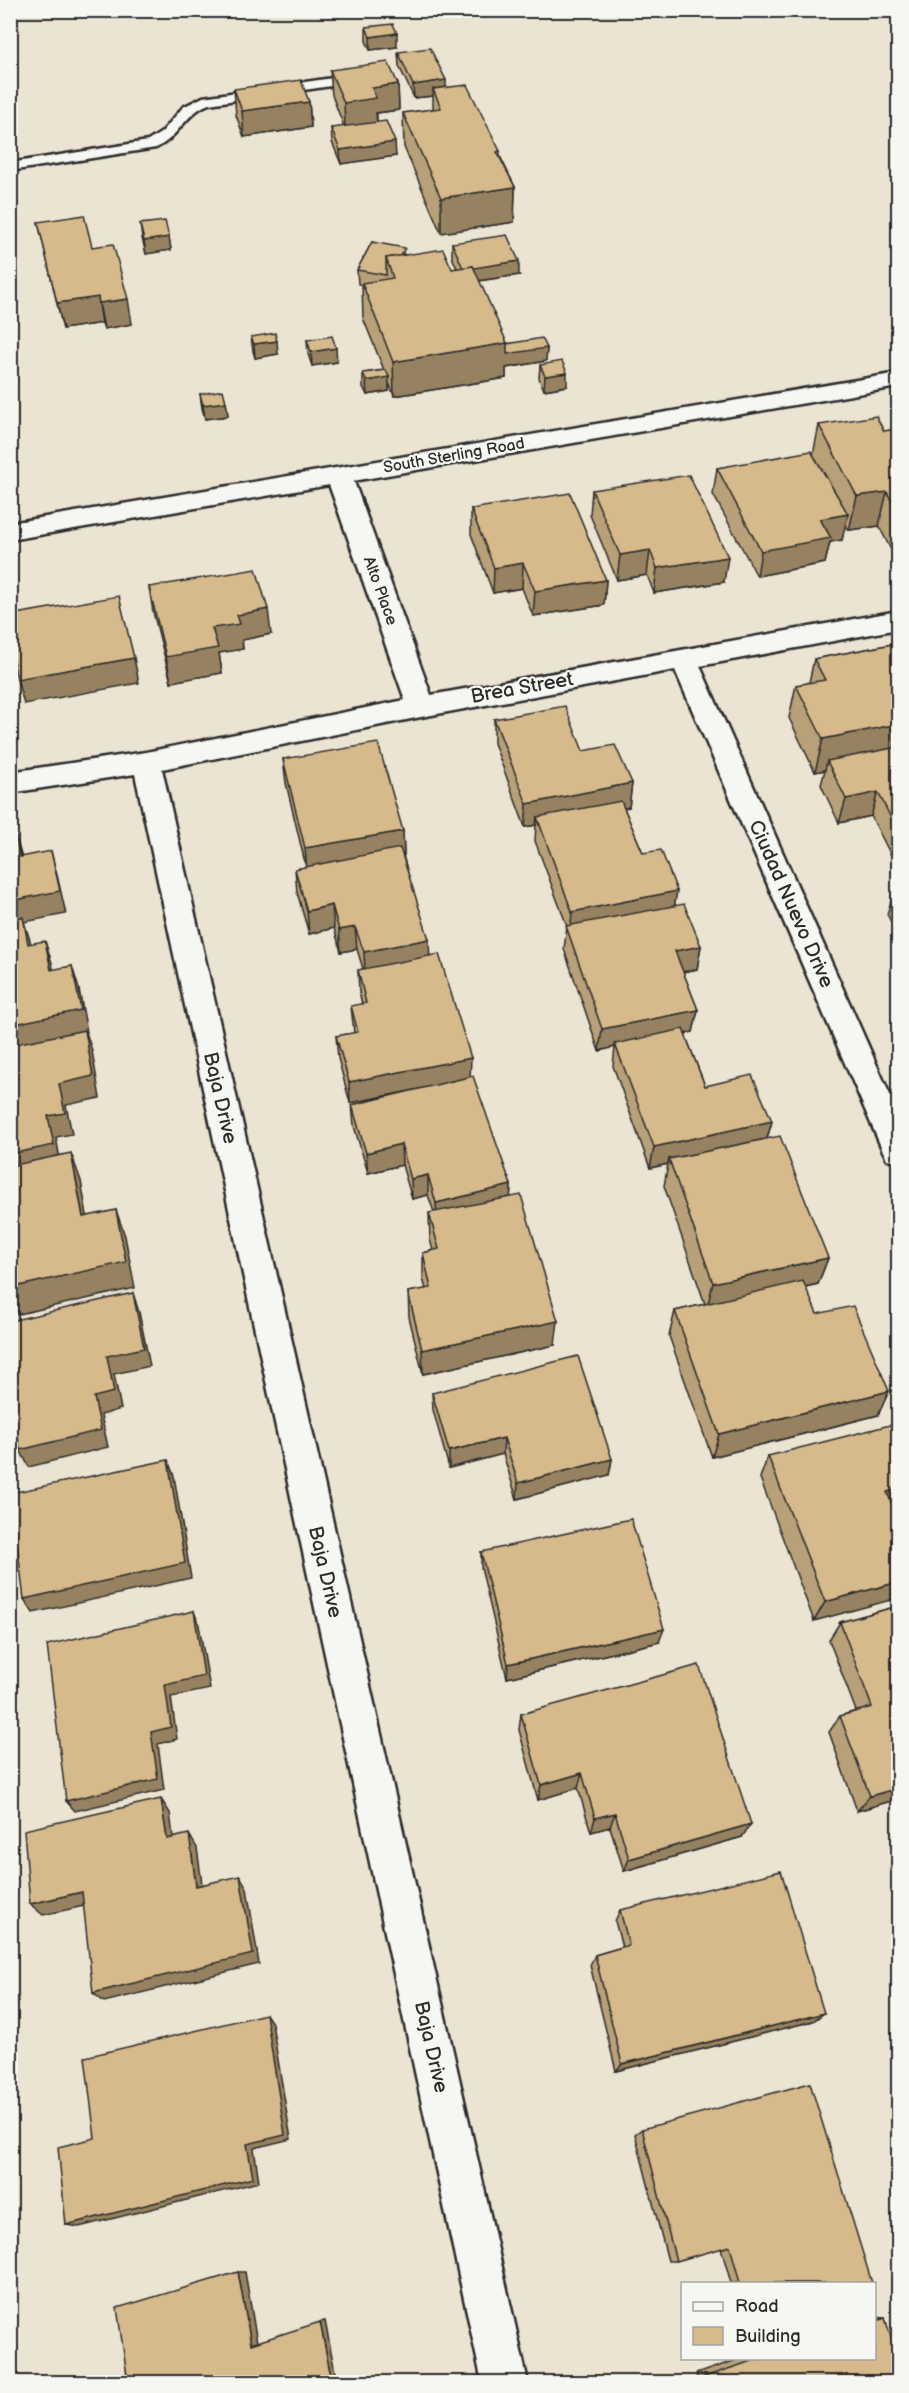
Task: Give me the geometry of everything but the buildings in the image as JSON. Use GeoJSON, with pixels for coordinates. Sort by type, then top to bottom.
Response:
{"type":"FeatureCollection","features":[{"type":"Feature","properties":{"kind":"street","name":"South Sterling Road"},"geometry":{"type":"LineString","coordinates":[[10,532],[898,380]]}},
{"type":"Feature","properties":{"kind":"street","name":"Alto Place"},"geometry":{"type":"LineString","coordinates":[[339,476],[421,707]]}},
{"type":"Feature","properties":{"kind":"street","name":"Brea Street"},"geometry":{"type":"LineString","coordinates":[[146,762],[421,707],[898,620]]}},
{"type":"Feature","properties":{"kind":"street","name":"Ciudad Nuevo Drive"},"geometry":{"type":"LineString","coordinates":[[684,659],[898,1149]]}},
{"type":"Feature","properties":{"kind":"street"},"geometry":{"type":"LineString","coordinates":[[10,783],[146,762]]}},
{"type":"Feature","properties":{"kind":"street","name":"Baja Drive"},"geometry":{"type":"LineString","coordinates":[[146,762],[505,2382]]}},
{"type":"Feature","properties":{"kind":"lane"},"geometry":{"type":"LineString","coordinates":[[10,167],[151,145],[165,138],[185,111],[211,99],[353,79]]}}]}
